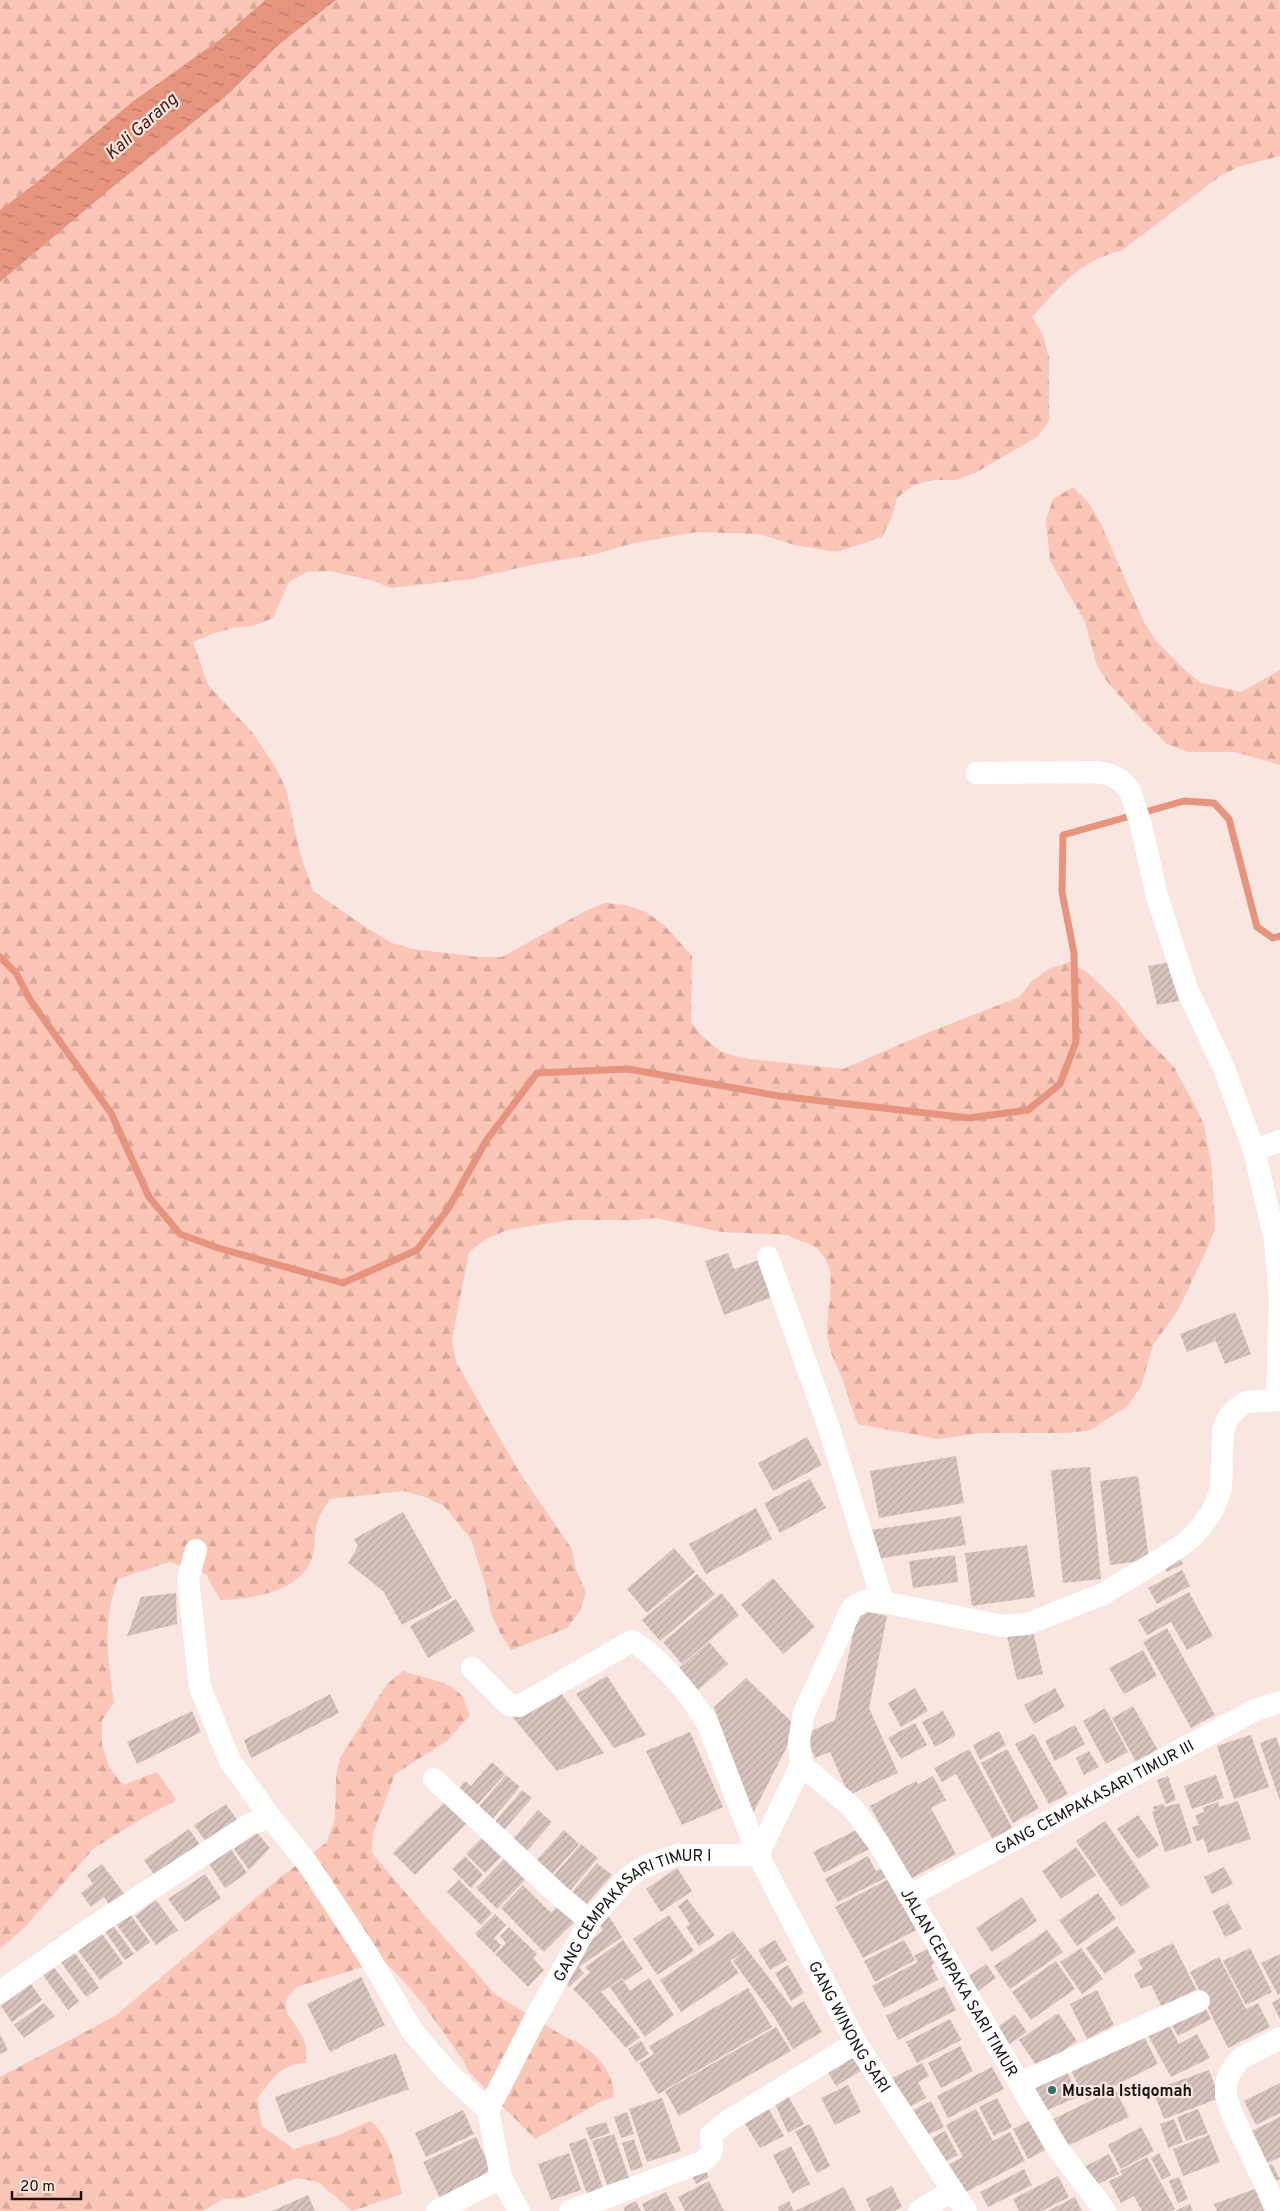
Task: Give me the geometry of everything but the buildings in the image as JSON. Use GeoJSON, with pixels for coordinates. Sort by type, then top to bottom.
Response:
{"type":"FeatureCollection","features":[{"type":"Feature","properties":{"kind":"street"},"geometry":{"type":"LineString","coordinates":[[758,1856],[801,1765],[799,1741],[804,1713],[849,1611],[865,1601],[883,1602],[1003,1626],[1028,1624],[1103,1594],[1169,1554],[1188,1540],[1201,1527],[1213,1510],[1221,1489],[1223,1431],[1228,1418],[1246,1402],[1278,1400],[1280,1298],[1275,1240],[1254,1150],[1222,1066],[1187,988],[1157,896],[1141,825],[1130,791],[1122,781],[1108,774],[1094,772],[977,773]]}},
{"type":"Feature","properties":{"kind":"street"},"geometry":{"type":"LineString","coordinates":[[1254,1150],[1280,1141]]}},
{"type":"Feature","properties":{"kind":"street"},"geometry":{"type":"LineString","coordinates":[[768,1257],[828,1425],[883,1602]]}},
{"type":"Feature","properties":{"kind":"street"},"geometry":{"type":"LineString","coordinates":[[196,1550],[188,1579],[200,1687],[230,1761],[271,1818],[308,1864],[368,1955],[413,2032],[450,2075],[488,2110],[501,2178],[519,2211]]}},
{"type":"Feature","properties":{"kind":"street","name":"GANG WINONG SARI"},"geometry":{"type":"LineString","coordinates":[[472,1668],[510,1705],[520,1706],[632,1641],[646,1649],[696,1705],[708,1724],[758,1856],[856,2043],[966,2211]]}},
{"type":"Feature","properties":{"kind":"street","name":"GANG CEMPAKASARI TIMUR III"},"geometry":{"type":"LineString","coordinates":[[909,1896],[1255,1710],[1280,1702]]}},
{"type":"Feature","properties":{"kind":"street","name":"JALAN CEMPAKA SARI TIMUR"},"geometry":{"type":"LineString","coordinates":[[801,1765],[851,1806],[879,1844],[1058,2149],[1106,2211]]}},
{"type":"Feature","properties":{"kind":"street"},"geometry":{"type":"LineString","coordinates":[[434,1779],[560,1896],[590,1921]]}},
{"type":"Feature","properties":{"kind":"street"},"geometry":{"type":"LineString","coordinates":[[0,1992],[90,1929],[250,1824],[271,1818]]}},
{"type":"Feature","properties":{"kind":"street","name":"GANG CEMPAKASARI TIMUR I"},"geometry":{"type":"LineString","coordinates":[[488,2110],[536,2017],[590,1921],[628,1878],[646,1866],[677,1855],[758,1856]]}},
{"type":"Feature","properties":{"kind":"street"},"geometry":{"type":"LineString","coordinates":[[1020,2083],[1198,2001]]}},
{"type":"Feature","properties":{"kind":"street"},"geometry":{"type":"LineString","coordinates":[[1278,2211],[1232,2114],[1226,2096],[1226,2083],[1231,2071],[1240,2060],[1280,2038]]}},
{"type":"Feature","properties":{"kind":"street"},"geometry":{"type":"LineString","coordinates":[[570,2211],[702,2162],[712,2152],[713,2143],[711,2135],[723,2125],[856,2043]]}},
{"type":"Feature","properties":{"kind":"street"},"geometry":{"type":"LineString","coordinates":[[437,2211],[501,2178]]}},
{"type":"Feature","properties":{"kind":"street"},"geometry":{"type":"LineString","coordinates":[[919,2211],[952,2191]]}},
{"type":"Feature","properties":{"kind":"green space"},"geometry":{"type":"Polygon","coordinates":[[[0,0],[265,0],[222,38],[132,102],[36,183],[0,210],[0,0]]]}},
{"type":"Feature","properties":{"kind":"green space"},"geometry":{"type":"Polygon","coordinates":[[[336,0],[1280,0],[1280,156],[1238,167],[1219,177],[1121,251],[1093,261],[1071,276],[1032,317],[1043,335],[1049,357],[1049,421],[1037,437],[975,473],[955,480],[934,480],[913,485],[897,498],[891,519],[882,537],[837,552],[795,545],[758,534],[697,532],[634,543],[592,555],[536,564],[471,579],[391,588],[371,580],[329,571],[307,572],[289,582],[273,618],[253,626],[232,628],[212,634],[193,642],[208,685],[252,732],[276,768],[286,789],[300,853],[313,891],[392,943],[413,949],[478,957],[502,957],[585,911],[605,903],[626,905],[646,912],[664,925],[692,956],[691,1022],[703,1037],[720,1051],[741,1058],[843,1069],[922,1035],[1019,997],[1032,981],[1049,969],[1069,962],[1088,973],[1118,1002],[1144,1036],[1174,1067],[1204,1125],[1212,1169],[1215,1228],[1178,1310],[1153,1345],[1141,1386],[1128,1406],[1090,1430],[1068,1433],[981,1433],[938,1439],[858,1424],[843,1380],[833,1358],[827,1335],[831,1289],[829,1267],[821,1252],[812,1245],[788,1235],[722,1232],[655,1218],[634,1220],[569,1220],[507,1230],[486,1239],[469,1252],[452,1339],[456,1362],[519,1472],[572,1549],[576,1570],[586,1592],[580,1611],[567,1628],[511,1650],[500,1633],[491,1613],[486,1587],[471,1539],[444,1506],[425,1497],[404,1491],[330,1499],[318,1519],[311,1561],[304,1572],[295,1580],[272,1592],[245,1598],[220,1600],[206,1574],[169,1562],[118,1579],[113,1595],[108,1626],[108,1656],[114,1703],[102,1720],[102,1745],[109,1767],[123,1785],[157,1772],[177,1800],[94,1848],[25,1927],[0,1949],[0,282],[114,186],[225,97],[281,43],[336,0]]]}},
{"type":"Feature","properties":{"kind":"green space"},"geometry":{"type":"Polygon","coordinates":[[[1073,487],[1088,502],[1100,522],[1144,622],[1156,641],[1186,671],[1201,683],[1241,692],[1280,670],[1280,765],[1235,752],[1189,752],[1167,744],[1109,684],[1097,666],[1085,622],[1050,561],[1046,520],[1053,499],[1073,487]]]}},
{"type":"Feature","properties":{"kind":"green space"},"geometry":{"type":"Polygon","coordinates":[[[403,1671],[450,1686],[462,1696],[470,1715],[447,1741],[395,1774],[373,1834],[372,1853],[495,1994],[565,2037],[575,2041],[599,2060],[610,2077],[614,2097],[600,2102],[535,2139],[468,2071],[463,2060],[426,2008],[383,1961],[297,1987],[290,1994],[287,2000],[287,2011],[304,2038],[306,2063],[289,2066],[282,2070],[257,2099],[262,2126],[294,2149],[339,2135],[370,2121],[383,2136],[392,2154],[402,2194],[352,2211],[318,2182],[297,2178],[245,2198],[223,2199],[203,2211],[0,2211],[0,2077],[115,2016],[277,1880],[327,1842],[335,1819],[336,1777],[340,1758],[387,1684],[403,1671]]]}},
{"type":"Feature","properties":{"kind":"water","name":"Kali Garang"},"geometry":{"type":"Polygon","coordinates":[[[265,0],[336,0],[281,43],[225,97],[114,186],[0,282],[0,210],[36,183],[132,102],[222,38],[265,0]]]}},
{"type":"Feature","properties":{"kind":"waterway"},"geometry":{"type":"LineString","coordinates":[[0,957],[16,973],[30,1000],[111,1113],[149,1197],[180,1234],[218,1248],[343,1283],[417,1250],[448,1209],[486,1141],[537,1073],[628,1069],[779,1096],[969,1118],[1028,1110],[1060,1084],[1076,1042],[1074,953],[1062,892],[1063,835],[1184,801],[1214,803],[1229,819],[1257,927],[1273,938],[1280,936]]}},
{"type":"Feature","properties":{"kind":"place","name":"Musala Istiqomah"},"geometry":{"type":"Point","coordinates":[1052,2090]}}]}
